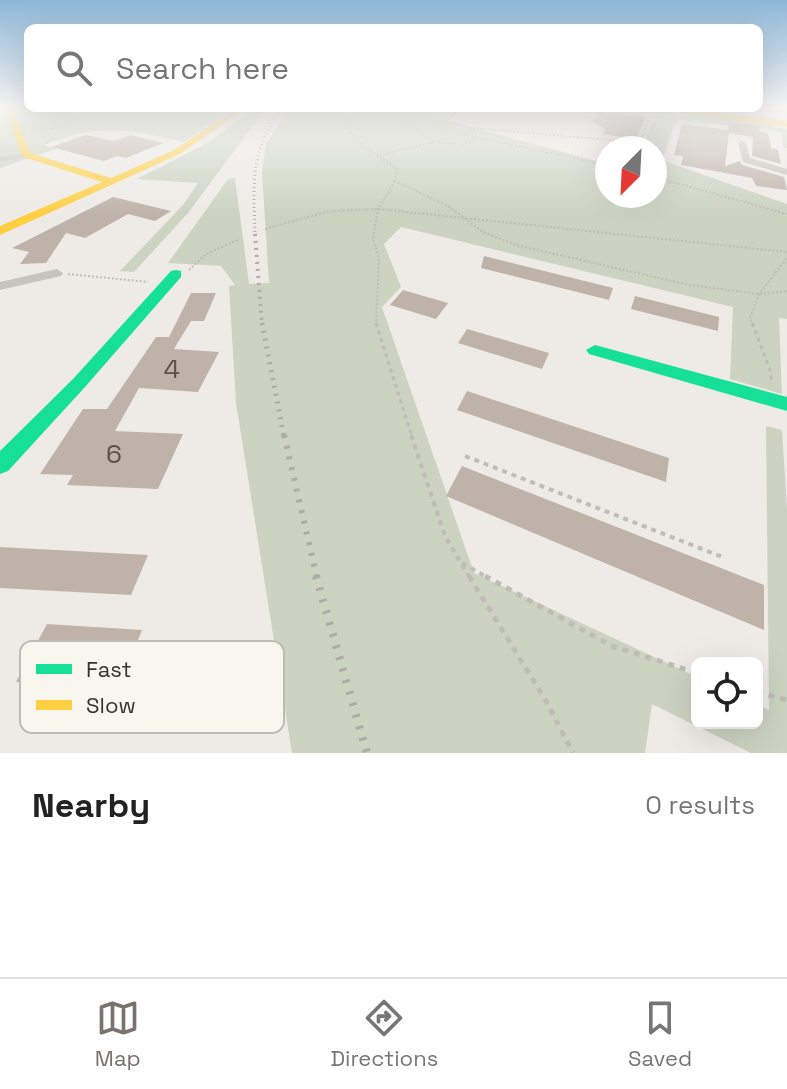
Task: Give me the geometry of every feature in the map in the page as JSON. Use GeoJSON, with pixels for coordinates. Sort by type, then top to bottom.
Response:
{"type":"FeatureCollection","features":[{"type":"Feature","properties":{"kind":"street"},"geometry":{"type":"LineString","coordinates":[[20,143],[26,155],[111,181]]}},
{"type":"Feature","properties":{"kind":"street"},"geometry":{"type":"LineString","coordinates":[[0,231],[177,152],[190,143]]}},
{"type":"Feature","properties":{"kind":"street"},"geometry":{"type":"LineString","coordinates":[[742,143],[746,160],[787,172]]}},
{"type":"Feature","properties":{"kind":"street"},"geometry":{"type":"LineString","coordinates":[[0,286],[57,273]]}},
{"type":"Feature","properties":{"kind":"street"},"geometry":{"type":"LineString","coordinates":[[0,465],[173,279]]}},
{"type":"Feature","properties":{"kind":"street"},"geometry":{"type":"LineString","coordinates":[[595,350],[787,404]]}},
{"type":"Feature","properties":{"kind":"lane"},"geometry":{"type":"LineString","coordinates":[[0,159],[26,155]]}},
{"type":"Feature","properties":{"kind":"path"},"geometry":{"type":"LineString","coordinates":[[26,155],[49,143]]}},
{"type":"Feature","properties":{"kind":"path"},"geometry":{"type":"LineString","coordinates":[[359,143],[397,169],[395,181],[378,209],[373,238],[379,259],[376,329],[445,536],[546,701],[573,753]]}},
{"type":"Feature","properties":{"kind":"path"},"geometry":{"type":"LineString","coordinates":[[376,156],[429,143]]}},
{"type":"Feature","properties":{"kind":"path"},"geometry":{"type":"LineString","coordinates":[[445,143],[467,143]]}},
{"type":"Feature","properties":{"kind":"path"},"geometry":{"type":"LineString","coordinates":[[506,143],[595,162]]}},
{"type":"Feature","properties":{"kind":"path"},"geometry":{"type":"LineString","coordinates":[[667,180],[787,214]]}},
{"type":"Feature","properties":{"kind":"path"},"geometry":{"type":"LineString","coordinates":[[395,181],[448,206],[483,232],[516,245],[689,285],[759,294],[787,291]]}},
{"type":"Feature","properties":{"kind":"path"},"geometry":{"type":"LineString","coordinates":[[265,229],[330,211],[378,209],[787,252]]}},
{"type":"Feature","properties":{"kind":"path"},"geometry":{"type":"LineString","coordinates":[[767,399],[771,395],[771,372],[750,318],[759,294],[787,258]]}},
{"type":"Feature","properties":{"kind":"path"},"geometry":{"type":"LineString","coordinates":[[57,273],[173,279]]}},
{"type":"Feature","properties":{"kind":"path"},"geometry":{"type":"LineString","coordinates":[[465,456],[725,558]]}},
{"type":"Feature","properties":{"kind":"path"},"geometry":{"type":"LineString","coordinates":[[459,561],[612,646],[691,671]]}},
{"type":"Feature","properties":{"kind":"path"},"geometry":{"type":"LineString","coordinates":[[763,694],[787,700]]}},
{"type":"Feature","properties":{"kind":"green space"},"geometry":{"type":"Polygon","coordinates":[[[0,143],[48,143],[43,145],[56,149],[0,168],[0,143]]]}},
{"type":"Feature","properties":{"kind":"green space"},"geometry":{"type":"Polygon","coordinates":[[[207,143],[240,143],[188,213],[134,272],[120,271],[183,205],[198,183],[137,179],[207,143]]]}},
{"type":"Feature","properties":{"kind":"green space"},"geometry":{"type":"Polygon","coordinates":[[[267,143],[530,143],[595,161],[595,208],[667,208],[667,162],[787,204],[787,319],[779,318],[782,394],[730,379],[733,307],[401,227],[384,244],[401,287],[382,307],[474,573],[691,674],[691,723],[652,704],[645,753],[292,753],[284,703],[284,641],[274,641],[236,403],[229,286],[235,285],[221,266],[168,263],[228,179],[235,178],[249,284],[269,283],[262,171],[267,143]]]}},
{"type":"Feature","properties":{"kind":"green space"},"geometry":{"type":"Polygon","coordinates":[[[766,426],[782,430],[787,510],[787,753],[751,753],[703,729],[763,729],[763,708],[769,710],[766,426]]]}},
{"type":"Feature","properties":{"kind":"building"},"geometry":{"type":"Polygon","coordinates":[[[62,143],[163,143],[126,158],[117,156],[104,161],[51,147],[62,143]]]}},
{"type":"Feature","properties":{"kind":"building"},"geometry":{"type":"Polygon","coordinates":[[[677,143],[728,143],[725,166],[740,161],[742,165],[784,177],[787,190],[756,186],[752,178],[681,165],[683,156],[674,155],[677,143]]]}},
{"type":"Feature","properties":{"kind":"building"},"geometry":{"type":"Polygon","coordinates":[[[753,143],[770,143],[771,148],[778,150],[781,164],[752,156],[753,143]]]}},
{"type":"Feature","properties":{"kind":"building"},"geometry":{"type":"Polygon","coordinates":[[[113,197],[171,211],[155,221],[128,214],[85,238],[66,233],[46,263],[20,264],[29,252],[12,248],[113,197]]]}},
{"type":"Feature","properties":{"kind":"building"},"geometry":{"type":"Polygon","coordinates":[[[484,256],[613,288],[609,300],[481,268],[484,256]]]}},
{"type":"Feature","properties":{"kind":"building"},"geometry":{"type":"Polygon","coordinates":[[[403,290],[448,303],[436,319],[390,305],[403,290]]]}},
{"type":"Feature","properties":{"kind":"building"},"geometry":{"type":"Polygon","coordinates":[[[191,293],[216,293],[204,321],[191,321],[174,349],[219,352],[198,392],[139,388],[115,431],[183,434],[158,489],[67,485],[73,475],[40,474],[83,409],[107,409],[156,337],[169,337],[191,293]]]}},
{"type":"Feature","properties":{"kind":"building"},"geometry":{"type":"Polygon","coordinates":[[[635,296],[719,317],[718,331],[631,309],[635,296]]]}},
{"type":"Feature","properties":{"kind":"building"},"geometry":{"type":"Polygon","coordinates":[[[467,329],[549,353],[542,369],[458,343],[467,329]]]}},
{"type":"Feature","properties":{"kind":"building"},"geometry":{"type":"Polygon","coordinates":[[[467,391],[669,458],[666,482],[457,410],[467,391]]]}},
{"type":"Feature","properties":{"kind":"building"},"geometry":{"type":"Polygon","coordinates":[[[462,466],[764,585],[764,630],[446,496],[462,466]]]}},
{"type":"Feature","properties":{"kind":"building"},"geometry":{"type":"Polygon","coordinates":[[[0,547],[148,555],[131,595],[0,588],[0,547]]]}},
{"type":"Feature","properties":{"kind":"building"},"geometry":{"type":"Polygon","coordinates":[[[47,624],[142,630],[138,641],[38,641],[47,624]]]}},
{"type":"Feature","properties":{"kind":"railway"},"geometry":{"type":"LineString","coordinates":[[255,236],[254,184],[263,143]]}},
{"type":"Feature","properties":{"kind":"railway"},"geometry":{"type":"LineString","coordinates":[[255,234],[262,325]]}},
{"type":"Feature","properties":{"kind":"railway"},"geometry":{"type":"LineString","coordinates":[[262,323],[284,437]]}},
{"type":"Feature","properties":{"kind":"railway"},"geometry":{"type":"LineString","coordinates":[[284,435],[317,578]]}},
{"type":"Feature","properties":{"kind":"railway"},"geometry":{"type":"LineString","coordinates":[[316,576],[367,753]]}},
{"type":"Feature","properties":{"kind":"traffic: fast"},"geometry":{"type":"LineString","coordinates":[[0,465],[79,383],[176,274]]}},
{"type":"Feature","properties":{"kind":"traffic: fast"},"geometry":{"type":"LineString","coordinates":[[595,350],[787,404]]}},
{"type":"Feature","properties":{"kind":"traffic: slow"},"geometry":{"type":"LineString","coordinates":[[22,143],[26,155],[111,181]]}},
{"type":"Feature","properties":{"kind":"traffic: slow"},"geometry":{"type":"LineString","coordinates":[[0,231],[177,152],[190,143]]}}]}
